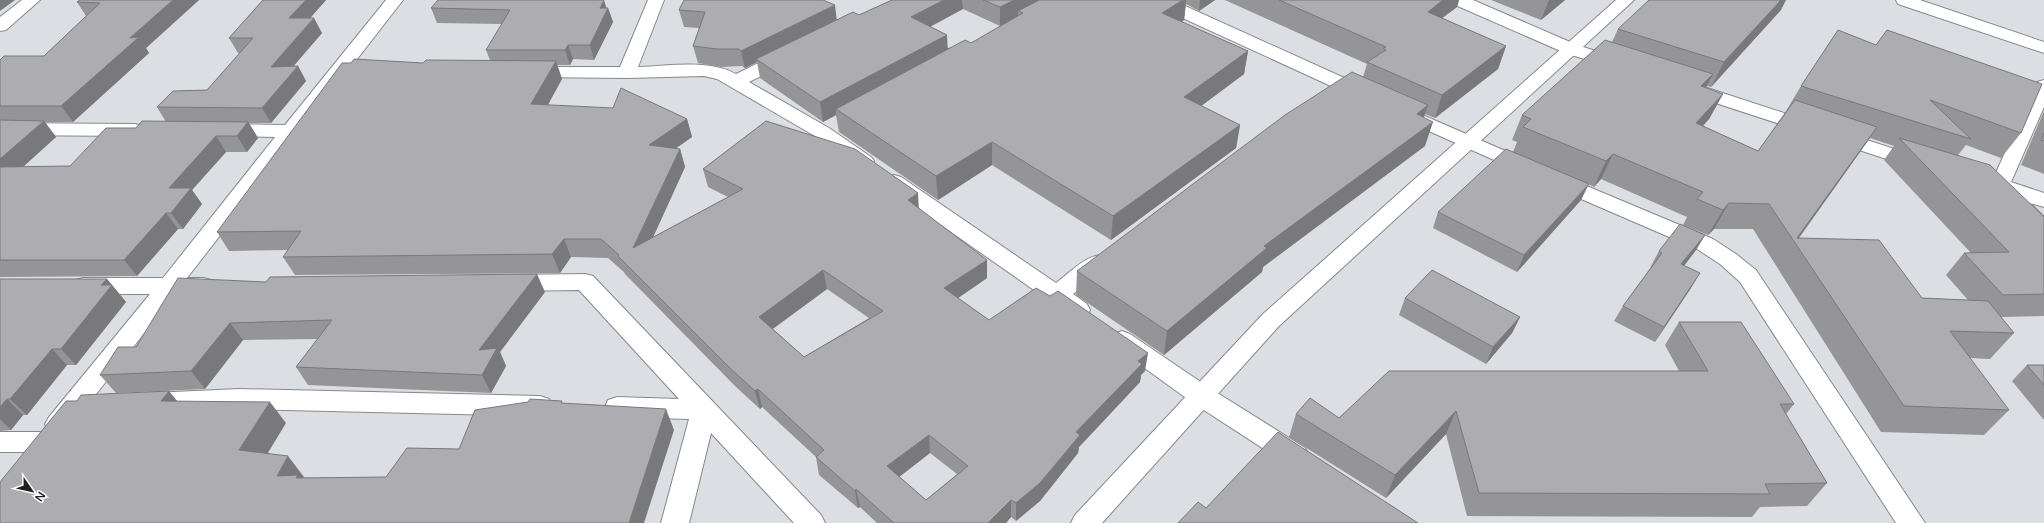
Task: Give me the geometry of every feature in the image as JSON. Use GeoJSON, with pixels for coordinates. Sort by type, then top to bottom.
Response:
{"type":"FeatureCollection","features":[{"type":"Feature","properties":{"kind":"street"},"geometry":{"type":"LineString","coordinates":[[1,25],[32,0]]}},
{"type":"Feature","properties":{"kind":"street"},"geometry":{"type":"LineString","coordinates":[[23,464],[73,406],[170,286],[290,131],[395,0]]}},
{"type":"Feature","properties":{"kind":"street"},"geometry":{"type":"LineString","coordinates":[[627,73],[656,0]]}},
{"type":"Feature","properties":{"kind":"street"},"geometry":{"type":"LineString","coordinates":[[1158,0],[1468,142],[1705,244],[1728,259],[1748,276],[1911,523]]}},
{"type":"Feature","properties":{"kind":"street"},"geometry":{"type":"LineString","coordinates":[[1459,0],[1571,49],[1632,69]]}},
{"type":"Feature","properties":{"kind":"street"},"geometry":{"type":"LineString","coordinates":[[1085,523],[1271,320],[1626,0]]}},
{"type":"Feature","properties":{"kind":"street"},"geometry":{"type":"LineString","coordinates":[[1904,0],[2044,48]]}},
{"type":"Feature","properties":{"kind":"street"},"geometry":{"type":"LineString","coordinates":[[734,82],[799,50]]}},
{"type":"Feature","properties":{"kind":"street"},"geometry":{"type":"LineString","coordinates":[[340,70],[364,70]]}},
{"type":"Feature","properties":{"kind":"street"},"geometry":{"type":"LineString","coordinates":[[515,72],[627,73],[704,71],[722,74],[734,82],[829,128],[1100,325],[1202,396],[1314,468]]}},
{"type":"Feature","properties":{"kind":"street"},"geometry":{"type":"LineString","coordinates":[[1320,97],[1339,83]]}},
{"type":"Feature","properties":{"kind":"street"},"geometry":{"type":"LineString","coordinates":[[1677,84],[1934,168]]}},
{"type":"Feature","properties":{"kind":"street"},"geometry":{"type":"LineString","coordinates":[[2000,185],[2044,86]]}},
{"type":"Feature","properties":{"kind":"street"},"geometry":{"type":"LineString","coordinates":[[0,129],[150,130]]}},
{"type":"Feature","properties":{"kind":"street"},"geometry":{"type":"LineString","coordinates":[[204,130],[290,131]]}},
{"type":"Feature","properties":{"kind":"street"},"geometry":{"type":"LineString","coordinates":[[1970,177],[2000,185],[2044,200]]}},
{"type":"Feature","properties":{"kind":"street"},"geometry":{"type":"LineString","coordinates":[[2000,185],[2044,229]]}},
{"type":"Feature","properties":{"kind":"street"},"geometry":{"type":"LineString","coordinates":[[1056,294],[1119,248]]}},
{"type":"Feature","properties":{"kind":"street"},"geometry":{"type":"LineString","coordinates":[[489,283],[585,282],[811,523]]}},
{"type":"Feature","properties":{"kind":"street"},"geometry":{"type":"LineString","coordinates":[[62,286],[225,286]]}},
{"type":"Feature","properties":{"kind":"street"},"geometry":{"type":"LineString","coordinates":[[73,406],[239,399],[562,406]]}},
{"type":"Feature","properties":{"kind":"street"},"geometry":{"type":"LineString","coordinates":[[594,407],[704,409]]}},
{"type":"Feature","properties":{"kind":"street"},"geometry":{"type":"LineString","coordinates":[[675,523],[704,409]]}},
{"type":"Feature","properties":{"kind":"street"},"geometry":{"type":"LineString","coordinates":[[0,442],[42,442]]}},
{"type":"Feature","properties":{"kind":"building"},"geometry":{"type":"Polygon","coordinates":[[[80,0],[173,0],[130,38],[139,37],[61,106],[0,106],[0,60],[4,56],[44,56],[100,3],[77,2],[80,0]]]}},
{"type":"Feature","properties":{"kind":"building"},"geometry":{"type":"Polygon","coordinates":[[[263,0],[306,0],[289,18],[314,18],[271,67],[298,66],[262,108],[157,107],[173,91],[207,90],[253,38],[229,38],[263,0]]]}},
{"type":"Feature","properties":{"kind":"building"},"geometry":{"type":"Polygon","coordinates":[[[438,0],[604,0],[600,8],[608,8],[590,45],[568,45],[565,50],[486,50],[510,10],[431,8],[438,0]]]}},
{"type":"Feature","properties":{"kind":"building"},"geometry":{"type":"Polygon","coordinates":[[[684,0],[823,0],[835,5],[741,51],[739,49],[717,49],[693,46],[705,12],[679,10],[684,0]]]}},
{"type":"Feature","properties":{"kind":"building"},"geometry":{"type":"Polygon","coordinates":[[[892,0],[944,0],[911,17],[947,35],[820,102],[756,59],[853,12],[859,15],[892,0]]]}},
{"type":"Feature","properties":{"kind":"building"},"geometry":{"type":"Polygon","coordinates":[[[983,0],[1014,0],[1000,7],[983,0]]]}},
{"type":"Feature","properties":{"kind":"building"},"geometry":{"type":"Polygon","coordinates":[[[1039,0],[1183,0],[1162,13],[1248,51],[1184,97],[1240,125],[1113,216],[992,142],[936,176],[836,109],[965,40],[971,43],[1023,13],[1018,11],[1039,0]]]}},
{"type":"Feature","properties":{"kind":"building"},"geometry":{"type":"Polygon","coordinates":[[[1279,0],[1443,0],[1428,12],[1506,46],[1442,95],[1367,62],[1386,50],[1383,48],[1386,47],[1279,0]]]}},
{"type":"Feature","properties":{"kind":"building"},"geometry":{"type":"Polygon","coordinates":[[[1649,0],[1781,0],[1724,62],[1618,29],[1649,0]]]}},
{"type":"Feature","properties":{"kind":"building"},"geometry":{"type":"Polygon","coordinates":[[[1838,30],[1876,45],[1887,30],[2042,84],[2021,133],[1930,100],[1971,139],[1801,86],[1838,30]]]}},
{"type":"Feature","properties":{"kind":"building"},"geometry":{"type":"Polygon","coordinates":[[[1605,40],[1713,74],[1701,86],[1723,94],[1696,123],[1758,151],[1795,100],[1877,127],[1797,238],[1879,240],[1922,298],[1988,301],[2014,333],[1950,331],[2009,410],[1904,406],[1769,204],[1729,203],[1723,210],[1697,199],[1703,192],[1613,154],[1606,161],[1523,127],[1531,119],[1522,115],[1605,40]]]}},
{"type":"Feature","properties":{"kind":"building"},"geometry":{"type":"Polygon","coordinates":[[[354,59],[423,63],[426,60],[556,61],[531,104],[613,108],[621,88],[687,119],[649,145],[680,149],[633,248],[743,189],[703,169],[766,121],[855,149],[918,193],[908,200],[987,260],[944,288],[989,320],[1036,288],[1050,296],[1058,291],[1148,353],[1138,361],[1142,364],[1076,432],[1080,435],[1040,483],[1016,503],[1011,500],[988,523],[894,523],[856,489],[855,491],[816,457],[824,450],[758,389],[755,391],[731,369],[618,256],[619,255],[601,239],[564,239],[552,254],[283,257],[301,231],[217,232],[342,63],[351,63],[354,59]],[[823,270],[759,317],[804,357],[883,311],[823,270]],[[929,435],[887,466],[926,500],[968,466],[929,435]]]}},
{"type":"Feature","properties":{"kind":"building"},"geometry":{"type":"Polygon","coordinates":[[[1352,72],[1428,105],[1417,114],[1433,122],[1264,246],[1267,248],[1167,331],[1077,271],[1285,115],[1352,72]]]}},
{"type":"Feature","properties":{"kind":"building"},"geometry":{"type":"Polygon","coordinates":[[[0,120],[44,121],[0,159],[0,120]]]}},
{"type":"Feature","properties":{"kind":"building"},"geometry":{"type":"Polygon","coordinates":[[[142,121],[248,122],[237,136],[216,136],[169,188],[191,188],[171,213],[166,213],[124,260],[0,260],[0,167],[70,166],[106,128],[136,128],[142,121]]]}},
{"type":"Feature","properties":{"kind":"building"},"geometry":{"type":"Polygon","coordinates":[[[2044,133],[2044,141],[2041,140],[2044,133]]]}},
{"type":"Feature","properties":{"kind":"building"},"geometry":{"type":"Polygon","coordinates":[[[1899,138],[1990,165],[2044,217],[2044,294],[2003,295],[1964,253],[2009,252],[1899,138]]]}},
{"type":"Feature","properties":{"kind":"building"},"geometry":{"type":"Polygon","coordinates":[[[1506,149],[1589,184],[1524,255],[1438,212],[1506,149]]]}},
{"type":"Feature","properties":{"kind":"building"},"geometry":{"type":"Polygon","coordinates":[[[1680,224],[1705,235],[1681,264],[1700,273],[1664,327],[1623,306],[1662,253],[1659,251],[1680,224]]]}},
{"type":"Feature","properties":{"kind":"building"},"geometry":{"type":"Polygon","coordinates":[[[1432,270],[1520,317],[1493,347],[1405,298],[1432,270]]]}},
{"type":"Feature","properties":{"kind":"building"},"geometry":{"type":"Polygon","coordinates":[[[537,274],[479,350],[497,348],[482,375],[296,367],[332,320],[230,323],[191,371],[100,375],[118,347],[136,347],[178,278],[266,282],[270,277],[537,274]]]}},
{"type":"Feature","properties":{"kind":"building"},"geometry":{"type":"Polygon","coordinates":[[[0,279],[107,279],[101,285],[112,285],[61,349],[52,349],[10,399],[7,399],[0,407],[0,279]]]}},
{"type":"Feature","properties":{"kind":"building"},"geometry":{"type":"Polygon","coordinates":[[[1679,322],[1741,322],[1794,404],[1780,404],[1827,483],[1765,484],[1770,494],[1479,493],[1456,411],[1395,475],[1296,414],[1310,398],[1339,418],[1389,371],[1708,371],[1679,322]]]}},
{"type":"Feature","properties":{"kind":"building"},"geometry":{"type":"Polygon","coordinates":[[[2027,365],[2044,365],[2044,385],[2027,365]]]}},
{"type":"Feature","properties":{"kind":"building"},"geometry":{"type":"Polygon","coordinates":[[[169,391],[161,401],[270,402],[239,450],[288,456],[277,476],[298,475],[296,478],[386,477],[407,448],[459,449],[475,410],[528,402],[530,399],[562,401],[561,403],[666,409],[629,523],[0,523],[0,482],[66,401],[77,401],[81,395],[169,391]]]}},
{"type":"Feature","properties":{"kind":"building"},"geometry":{"type":"Polygon","coordinates":[[[1278,432],[1418,523],[1178,523],[1198,502],[1206,508],[1278,432]]]}}]}
